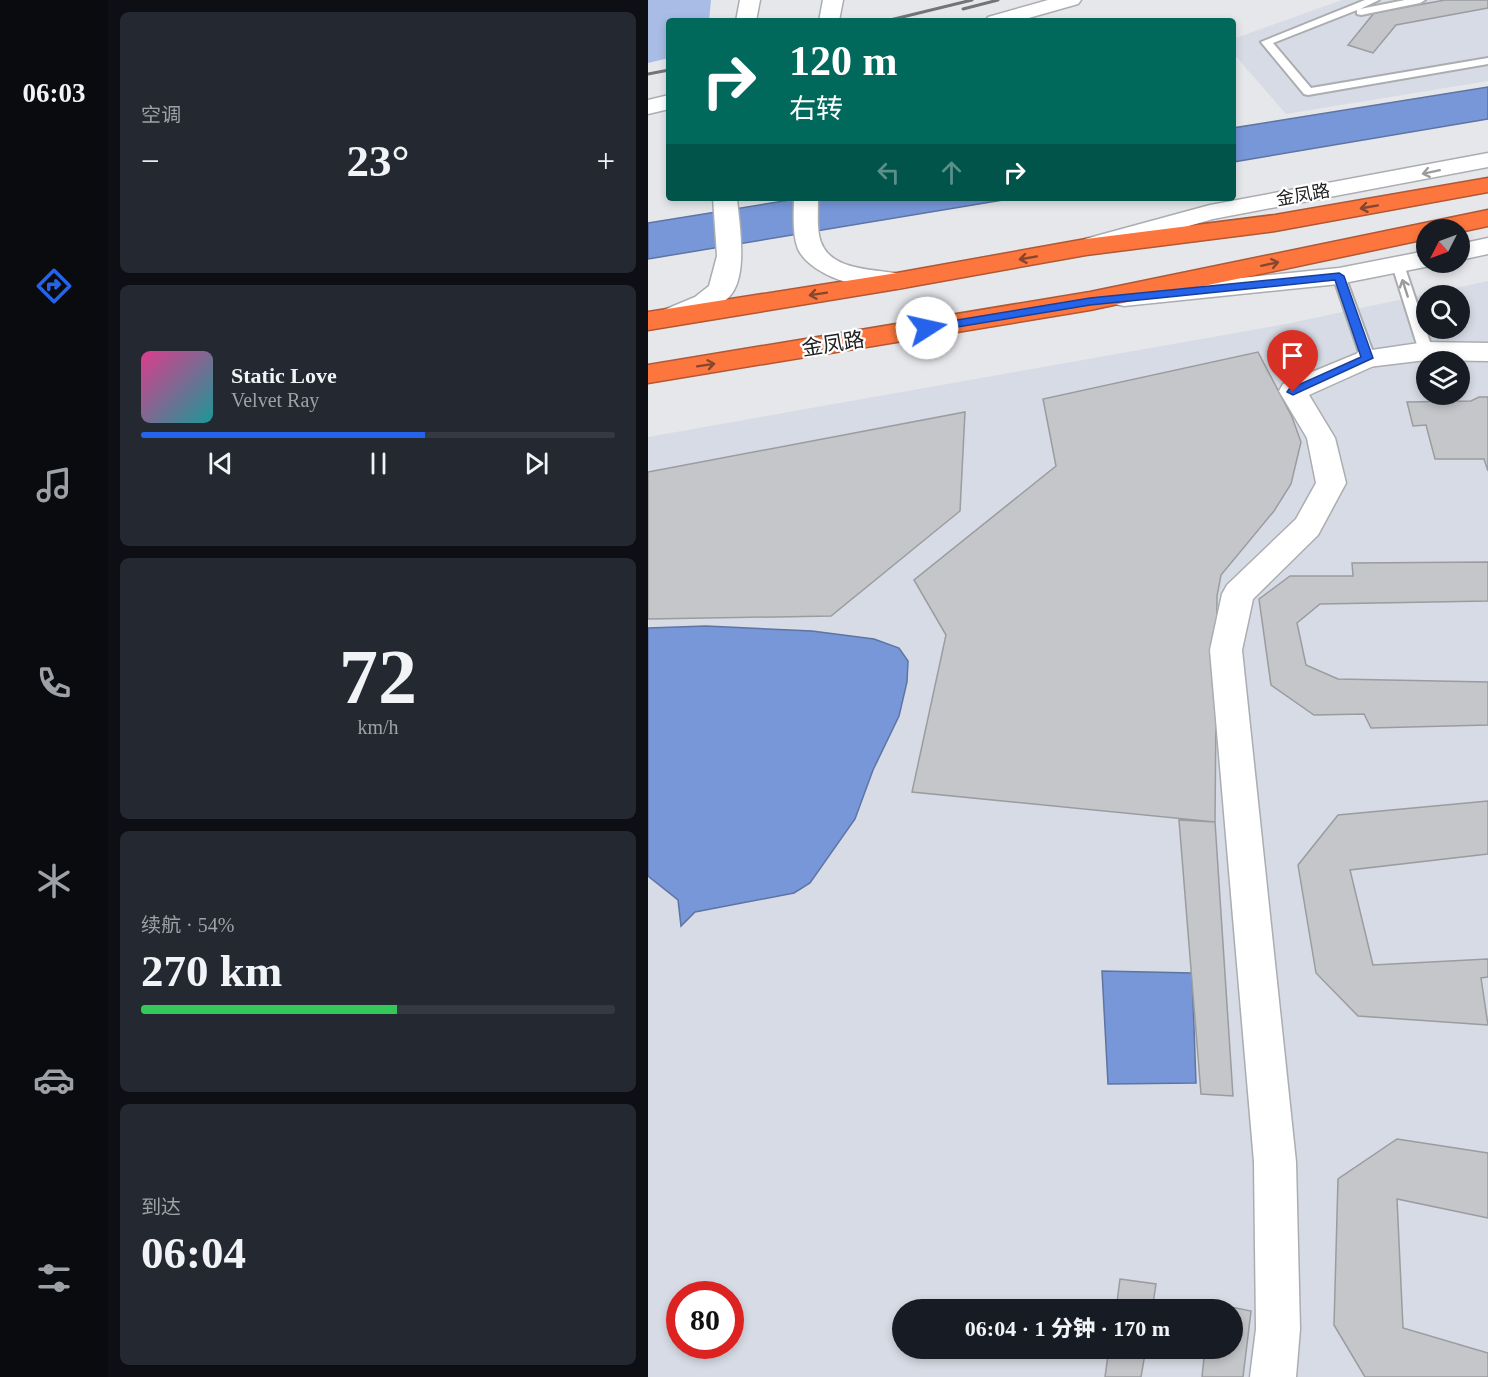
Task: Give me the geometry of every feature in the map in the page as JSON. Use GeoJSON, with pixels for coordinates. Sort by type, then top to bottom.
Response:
{"type":"FeatureCollection","features":[{"type":"Feature","properties":{"kind":"highway","name":"金凤路"},"geometry":{"type":"LineString","coordinates":[[658,319],[1086,248],[1275,223],[1488,185]]}},
{"type":"Feature","properties":{"kind":"highway"},"geometry":{"type":"LineString","coordinates":[[1470,222],[1488,218]]}},
{"type":"Feature","properties":{"kind":"highway","name":"金凤路"},"geometry":{"type":"LineString","coordinates":[[648,374],[1090,302],[1416,233]]}},
{"type":"Feature","properties":{"kind":"street"},"geometry":{"type":"LineString","coordinates":[[747,18],[750,0]]}},
{"type":"Feature","properties":{"kind":"street"},"geometry":{"type":"LineString","coordinates":[[830,18],[833,0]]}},
{"type":"Feature","properties":{"kind":"street"},"geometry":{"type":"LineString","coordinates":[[1006,18],[1071,0]]}},
{"type":"Feature","properties":{"kind":"street"},"geometry":{"type":"LineString","coordinates":[[648,106],[666,103]]}},
{"type":"Feature","properties":{"kind":"street","name":"金凤路"},"geometry":{"type":"LineString","coordinates":[[1086,248],[1210,212],[1488,159]]}},
{"type":"Feature","properties":{"kind":"street"},"geometry":{"type":"LineString","coordinates":[[658,319],[704,303],[721,290],[730,256],[725,201]]}},
{"type":"Feature","properties":{"kind":"street"},"geometry":{"type":"LineString","coordinates":[[806,201],[807,238],[818,260],[849,274],[897,281]]}},
{"type":"Feature","properties":{"kind":"street"},"geometry":{"type":"LineString","coordinates":[[1470,250],[1488,246]]}},
{"type":"Feature","properties":{"kind":"street","name":"金凤路"},"geometry":{"type":"LineString","coordinates":[[1090,302],[1339,276],[1416,261]]}},
{"type":"Feature","properties":{"kind":"street"},"geometry":{"type":"LineString","coordinates":[[1274,1377],[1278,1329],[1275,1162],[1226,650],[1238,594],[1307,527],[1331,483],[1321,438],[1293,392],[1368,358],[1416,352]]}},
{"type":"Feature","properties":{"kind":"street"},"geometry":{"type":"LineString","coordinates":[[1470,352],[1488,352]]}},
{"type":"Feature","properties":{"kind":"lane"},"geometry":{"type":"LineString","coordinates":[[1374,0],[1266,42],[1308,92],[1488,61]]}},
{"type":"Feature","properties":{"kind":"lane"},"geometry":{"type":"LineString","coordinates":[[1325,19],[1420,0]]}},
{"type":"Feature","properties":{"kind":"lane"},"geometry":{"type":"LineString","coordinates":[[1398,265],[1426,351]]}},
{"type":"Feature","properties":{"kind":"lane"},"geometry":{"type":"LineString","coordinates":[[1339,276],[1368,358]]}},
{"type":"Feature","properties":{"kind":"shaded area"},"geometry":{"type":"Polygon","coordinates":[[[648,0],[711,0],[709,18],[666,18],[666,59],[648,63],[648,0]]]}},
{"type":"Feature","properties":{"kind":"shaded area"},"geometry":{"type":"Polygon","coordinates":[[[1342,0],[1488,0],[1488,81],[1286,114],[1236,56],[1236,38],[1342,0]]]}},
{"type":"Feature","properties":{"kind":"shaded area"},"geometry":{"type":"Polygon","coordinates":[[[1488,87],[1488,119],[1236,161],[1236,128],[1488,87]]]}},
{"type":"Feature","properties":{"kind":"shaded area"},"geometry":{"type":"Polygon","coordinates":[[[784,201],[997,201],[648,259],[648,223],[784,201]]]}},
{"type":"Feature","properties":{"kind":"shaded area"},"geometry":{"type":"Polygon","coordinates":[[[1488,281],[1488,1377],[648,1377],[648,437],[1286,324],[1416,296],[1416,339],[1470,339],[1469,285],[1488,281]]]}},
{"type":"Feature","properties":{"kind":"shaded area"},"geometry":{"type":"Polygon","coordinates":[[[706,626],[812,631],[874,639],[899,648],[908,661],[907,682],[899,716],[873,770],[855,819],[810,883],[794,893],[695,912],[681,926],[678,900],[648,876],[648,628],[706,626]]]}},
{"type":"Feature","properties":{"kind":"shaded area"},"geometry":{"type":"Polygon","coordinates":[[[1102,971],[1192,973],[1196,1083],[1108,1084],[1102,971]]]}},
{"type":"Feature","properties":{"kind":"building"},"geometry":{"type":"Polygon","coordinates":[[[1445,0],[1488,0],[1488,8],[1396,25],[1373,53],[1348,45],[1374,13],[1445,0]]]}},
{"type":"Feature","properties":{"kind":"building"},"geometry":{"type":"Polygon","coordinates":[[[1258,352],[1292,417],[1301,442],[1291,484],[1274,511],[1221,575],[1217,596],[1215,822],[912,792],[946,635],[914,580],[1056,466],[1043,399],[1258,352]]]}},
{"type":"Feature","properties":{"kind":"building"},"geometry":{"type":"Polygon","coordinates":[[[1479,397],[1488,397],[1488,471],[1484,459],[1435,459],[1426,425],[1413,426],[1407,402],[1416,402],[1416,405],[1470,405],[1471,401],[1479,397]]]}},
{"type":"Feature","properties":{"kind":"building"},"geometry":{"type":"Polygon","coordinates":[[[965,412],[960,511],[831,616],[648,619],[648,472],[965,412]]]}},
{"type":"Feature","properties":{"kind":"building"},"geometry":{"type":"Polygon","coordinates":[[[1488,562],[1488,601],[1320,604],[1297,623],[1306,665],[1338,679],[1488,682],[1488,725],[1371,728],[1364,714],[1314,715],[1271,685],[1259,599],[1290,576],[1353,576],[1352,563],[1488,562]]]}},
{"type":"Feature","properties":{"kind":"building"},"geometry":{"type":"Polygon","coordinates":[[[1488,801],[1488,854],[1350,870],[1373,965],[1488,959],[1488,977],[1481,978],[1488,1025],[1358,1016],[1316,973],[1298,865],[1338,815],[1488,801]]]}},
{"type":"Feature","properties":{"kind":"building"},"geometry":{"type":"Polygon","coordinates":[[[1179,820],[1215,822],[1233,1096],[1201,1094],[1179,820]]]}},
{"type":"Feature","properties":{"kind":"building"},"geometry":{"type":"Polygon","coordinates":[[[1397,1139],[1488,1153],[1488,1218],[1397,1199],[1403,1328],[1488,1353],[1488,1377],[1365,1377],[1334,1325],[1338,1179],[1397,1139]]]}},
{"type":"Feature","properties":{"kind":"building"},"geometry":{"type":"Polygon","coordinates":[[[1120,1279],[1156,1284],[1154,1299],[1117,1299],[1120,1279]]]}},
{"type":"Feature","properties":{"kind":"building"},"geometry":{"type":"Polygon","coordinates":[[[1243,1309],[1251,1311],[1243,1377],[1202,1377],[1204,1359],[1243,1359],[1243,1309]]]}},
{"type":"Feature","properties":{"kind":"building"},"geometry":{"type":"Polygon","coordinates":[[[1107,1359],[1144,1359],[1141,1377],[1105,1377],[1107,1359]]]}},
{"type":"Feature","properties":{"kind":"railway"},"geometry":{"type":"LineString","coordinates":[[898,18],[972,0]]}},
{"type":"Feature","properties":{"kind":"railway"},"geometry":{"type":"LineString","coordinates":[[963,9],[998,0]]}},
{"type":"Feature","properties":{"kind":"railway"},"geometry":{"type":"LineString","coordinates":[[648,74],[666,71]]}},
{"type":"Feature","properties":{"kind":"route"},"geometry":{"type":"LineString","coordinates":[[927,328],[1090,302],[1339,276],[1368,358],[1293,392]]}}]}
